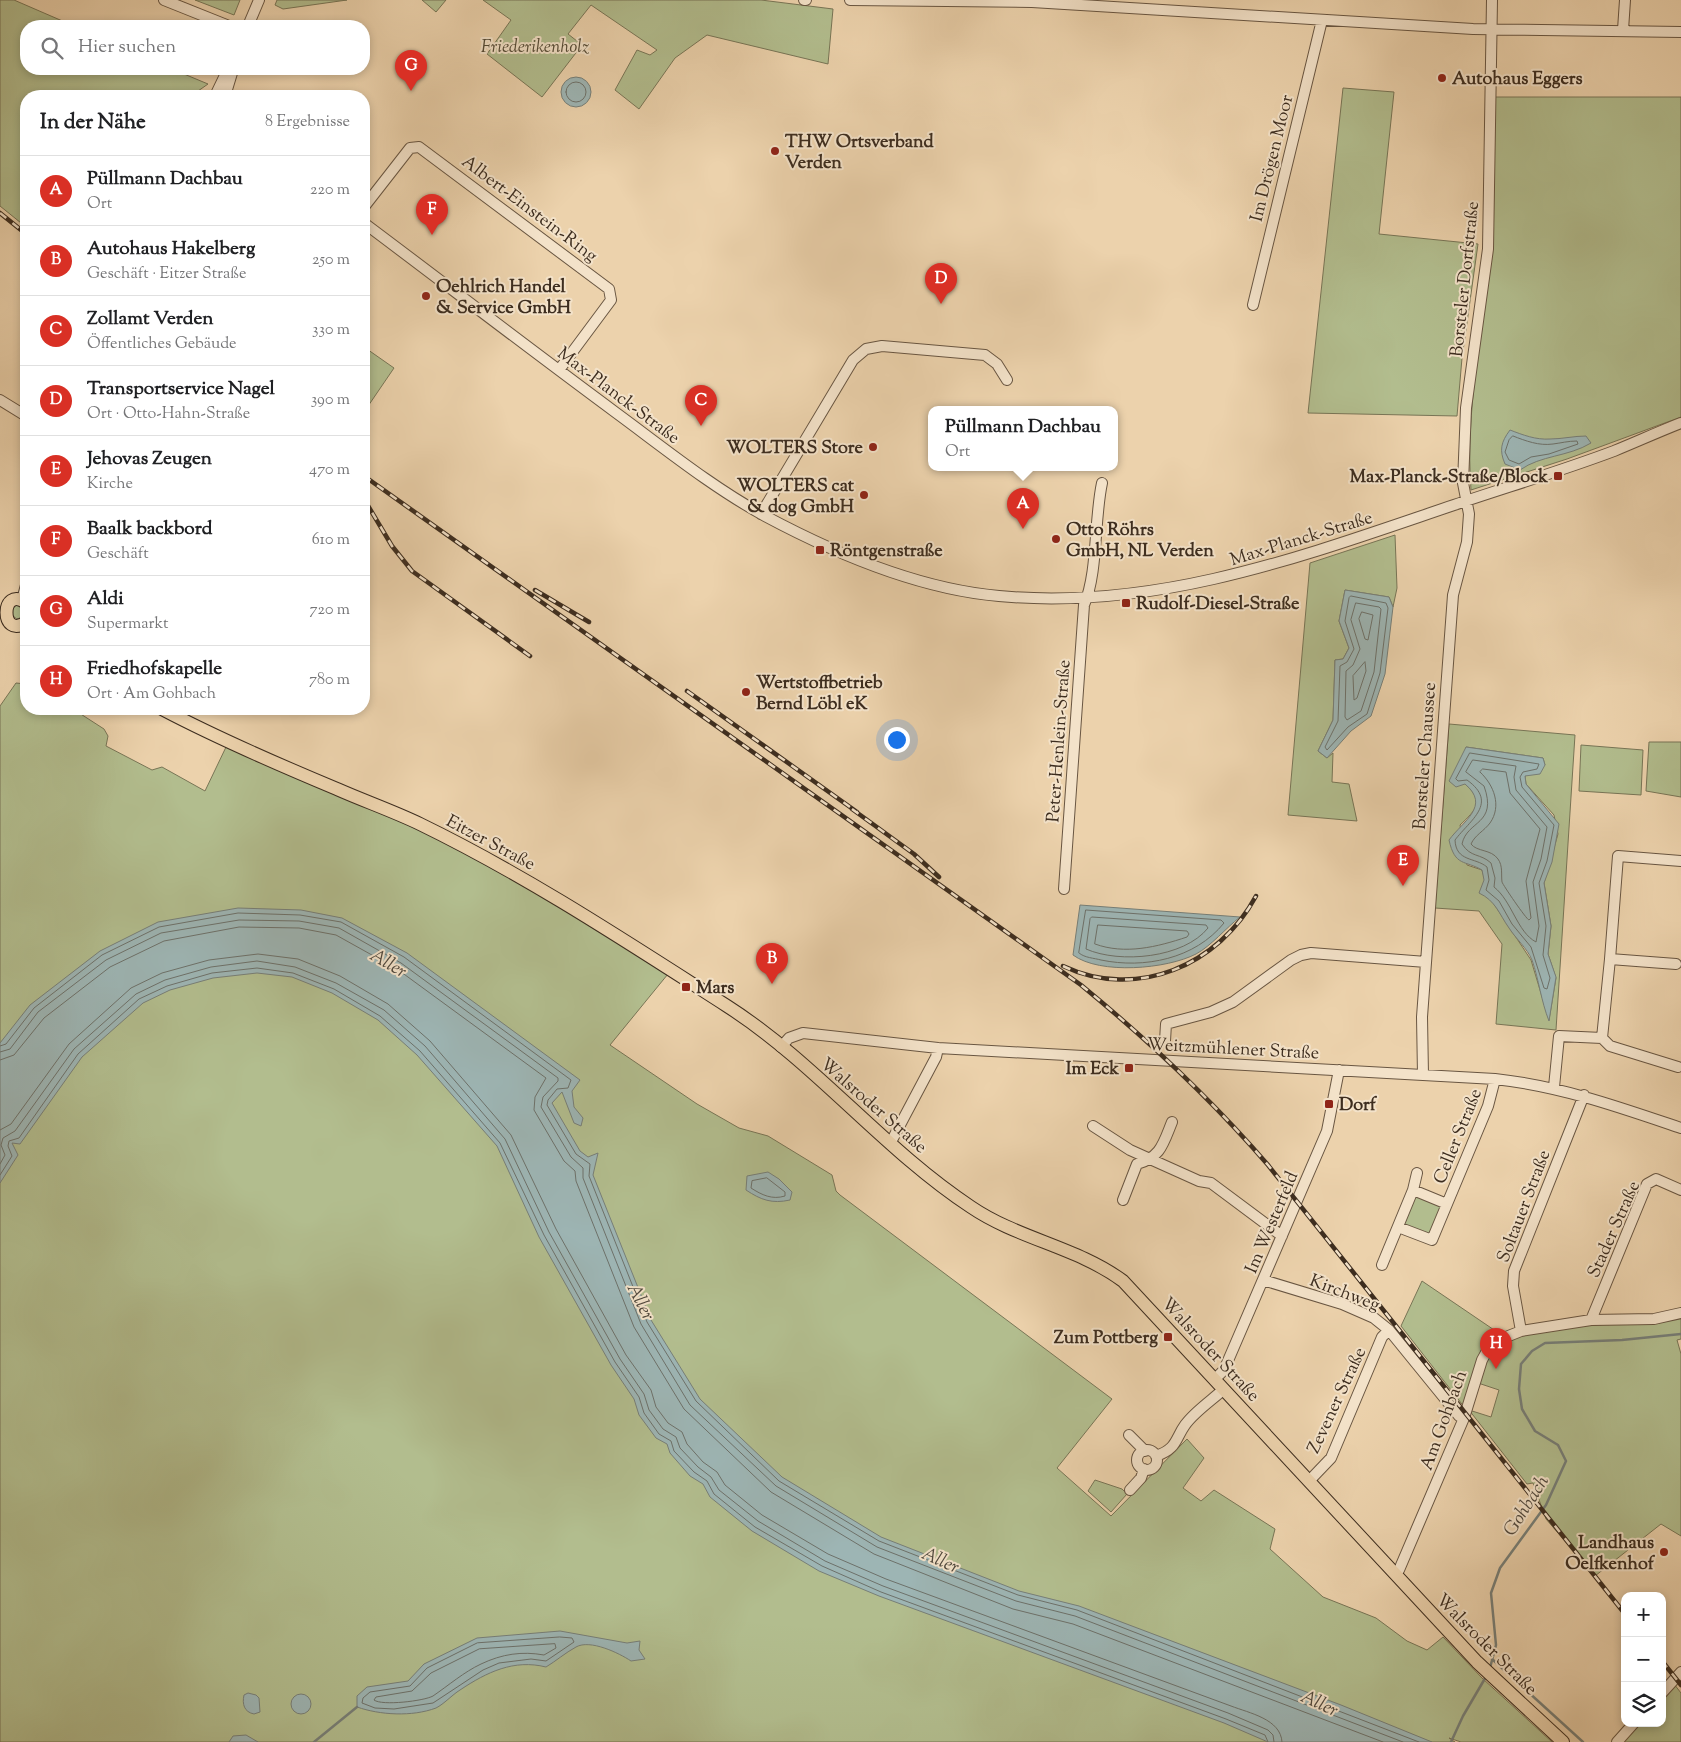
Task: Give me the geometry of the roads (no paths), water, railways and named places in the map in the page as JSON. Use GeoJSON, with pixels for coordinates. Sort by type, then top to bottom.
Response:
{"type":"FeatureCollection","features":[{"type":"Feature","properties":{"kind":"main road"},"geometry":{"type":"LineString","coordinates":[[20,602],[11,601],[2,608],[9,623],[20,625]]}},
{"type":"Feature","properties":{"kind":"main road","name":"Eitzer Straße"},"geometry":{"type":"LineString","coordinates":[[174,715],[230,744],[418,823],[519,876],[731,1009],[781,1047]]}},
{"type":"Feature","properties":{"kind":"main road","name":"Walsroder Straße"},"geometry":{"type":"LineString","coordinates":[[781,1047],[937,1184],[973,1209],[1003,1226],[1104,1267],[1123,1280],[1477,1662],[1563,1742]]}},
{"type":"Feature","properties":{"kind":"street"},"geometry":{"type":"LineString","coordinates":[[164,0],[214,20]]}},
{"type":"Feature","properties":{"kind":"street"},"geometry":{"type":"LineString","coordinates":[[251,20],[259,0]]}},
{"type":"Feature","properties":{"kind":"street"},"geometry":{"type":"LineString","coordinates":[[850,0],[1032,1],[1491,29],[1681,32]]}},
{"type":"Feature","properties":{"kind":"street","name":"Borsteler Dorfstraße"},"geometry":{"type":"LineString","coordinates":[[1465,502],[1466,408],[1488,250],[1492,0]]}},
{"type":"Feature","properties":{"kind":"street"},"geometry":{"type":"LineString","coordinates":[[1623,30],[1624,0]]}},
{"type":"Feature","properties":{"kind":"street","name":"Im Drögen Moor"},"geometry":{"type":"LineString","coordinates":[[1253,304],[1322,20]]}},
{"type":"Feature","properties":{"kind":"street"},"geometry":{"type":"LineString","coordinates":[[218,90],[225,75]]}},
{"type":"Feature","properties":{"kind":"street"},"geometry":{"type":"LineString","coordinates":[[227,90],[231,75]]}},
{"type":"Feature","properties":{"kind":"street","name":"Albert-Einstein-Ring"},"geometry":{"type":"LineString","coordinates":[[370,199],[410,148],[420,147],[609,289],[611,300],[560,370]]}},
{"type":"Feature","properties":{"kind":"street","name":"Max-Planck-Straße"},"geometry":{"type":"LineString","coordinates":[[370,228],[691,468],[761,514],[855,558],[954,589],[998,596],[1088,596],[1155,590],[1226,577],[1331,548],[1613,451],[1681,423]]}},
{"type":"Feature","properties":{"kind":"street"},"geometry":{"type":"LineString","coordinates":[[761,514],[853,360],[866,349],[882,346],[985,355],[997,364],[1007,380]]}},
{"type":"Feature","properties":{"kind":"street"},"geometry":{"type":"LineString","coordinates":[[0,400],[20,412]]}},
{"type":"Feature","properties":{"kind":"street"},"geometry":{"type":"LineString","coordinates":[[1088,596],[1091,588],[1097,510],[1102,483]]}},
{"type":"Feature","properties":{"kind":"street","name":"Borsteler Chaussee"},"geometry":{"type":"LineString","coordinates":[[1423,1075],[1422,1017],[1426,962],[1453,595],[1467,542],[1469,514],[1465,502]]}},
{"type":"Feature","properties":{"kind":"street","name":"Peter-Henlein-Straße"},"geometry":{"type":"LineString","coordinates":[[1064,889],[1084,605],[1088,596]]}},
{"type":"Feature","properties":{"kind":"street"},"geometry":{"type":"LineString","coordinates":[[1602,1038],[1618,856],[1681,861]]}},
{"type":"Feature","properties":{"kind":"street"},"geometry":{"type":"LineString","coordinates":[[1165,1040],[1166,1024],[1210,1012],[1233,1002],[1291,960],[1301,955],[1311,953],[1426,962]]}},
{"type":"Feature","properties":{"kind":"street"},"geometry":{"type":"LineString","coordinates":[[1610,960],[1676,964]]}},
{"type":"Feature","properties":{"kind":"street","name":"Weitzmühlener Straße"},"geometry":{"type":"LineString","coordinates":[[781,1047],[790,1038],[803,1033],[938,1048],[1495,1079],[1554,1087],[1584,1095],[1681,1128]]}},
{"type":"Feature","properties":{"kind":"street"},"geometry":{"type":"LineString","coordinates":[[1554,1087],[1559,1036],[1602,1038],[1610,1046],[1678,1067]]}},
{"type":"Feature","properties":{"kind":"street"},"geometry":{"type":"LineString","coordinates":[[891,1142],[936,1057],[938,1048]]}},
{"type":"Feature","properties":{"kind":"street","name":"Im Westerfeld"},"geometry":{"type":"LineString","coordinates":[[1215,1379],[1224,1370],[1327,1132],[1339,1070]]}},
{"type":"Feature","properties":{"kind":"street","name":"Celler Straße"},"geometry":{"type":"LineString","coordinates":[[1398,1227],[1432,1240],[1488,1106],[1495,1079]]}},
{"type":"Feature","properties":{"kind":"street","name":"Soltauer Straße"},"geometry":{"type":"LineString","coordinates":[[1521,1331],[1512,1286],[1514,1271],[1584,1095]]}},
{"type":"Feature","properties":{"kind":"street"},"geometry":{"type":"LineString","coordinates":[[1123,1200],[1137,1164],[1150,1160],[1160,1150],[1172,1122]]}},
{"type":"Feature","properties":{"kind":"street"},"geometry":{"type":"LineString","coordinates":[[1093,1126],[1130,1150],[1150,1160],[1199,1181],[1211,1184],[1282,1236]]}},
{"type":"Feature","properties":{"kind":"street","name":"Celler Straße"},"geometry":{"type":"LineString","coordinates":[[1382,1266],[1413,1190],[1417,1173]]}},
{"type":"Feature","properties":{"kind":"street","name":"Stader Straße"},"geometry":{"type":"LineString","coordinates":[[1591,1320],[1647,1184],[1656,1179],[1681,1190]]}},
{"type":"Feature","properties":{"kind":"street","name":"Celler Straße"},"geometry":{"type":"LineString","coordinates":[[1413,1190],[1447,1204]]}},
{"type":"Feature","properties":{"kind":"street","name":"Kirchweg"},"geometry":{"type":"LineString","coordinates":[[1263,1280],[1360,1311],[1374,1318],[1389,1330],[1459,1416],[1464,1418]]}},
{"type":"Feature","properties":{"kind":"street","name":"Am Gohbach"},"geometry":{"type":"LineString","coordinates":[[1395,1573],[1399,1570],[1464,1418],[1484,1354],[1495,1344],[1521,1331],[1591,1320],[1654,1318],[1681,1313]]}},
{"type":"Feature","properties":{"kind":"street","name":"Zevener Straße"},"geometry":{"type":"LineString","coordinates":[[1309,1481],[1330,1458],[1382,1337],[1389,1330]]}},
{"type":"Feature","properties":{"kind":"street"},"geometry":{"type":"LineString","coordinates":[[1156,1456],[1163,1454],[1178,1441],[1185,1425],[1224,1389]]}},
{"type":"Feature","properties":{"kind":"street"},"geometry":{"type":"LineString","coordinates":[[1129,1435],[1145,1451],[1151,1452],[1156,1456]]}},
{"type":"Feature","properties":{"kind":"street"},"geometry":{"type":"LineString","coordinates":[[1145,1451],[1140,1454],[1138,1460],[1139,1465],[1144,1469],[1150,1469],[1155,1466],[1156,1456]]}},
{"type":"Feature","properties":{"kind":"street"},"geometry":{"type":"LineString","coordinates":[[1130,1490],[1141,1478],[1144,1469]]}},
{"type":"Feature","properties":{"kind":"street"},"geometry":{"type":"LineString","coordinates":[[1666,1688],[1681,1672]]}},
{"type":"Feature","properties":{"kind":"street"},"geometry":{"type":"LineString","coordinates":[[1617,1742],[1630,1727]]}},
{"type":"Feature","properties":{"kind":"water"},"geometry":{"type":"Polygon","coordinates":[[[576,77],[587,81],[591,92],[587,103],[576,107],[565,103],[561,92],[565,81],[576,77]]]}},
{"type":"Feature","properties":{"kind":"water"},"geometry":{"type":"Polygon","coordinates":[[[1510,430],[1540,439],[1586,436],[1591,443],[1573,451],[1537,461],[1520,470],[1505,464],[1502,454],[1503,442],[1510,430]]]}},
{"type":"Feature","properties":{"kind":"water"},"geometry":{"type":"Polygon","coordinates":[[[1345,590],[1389,597],[1393,607],[1385,674],[1371,716],[1351,731],[1327,758],[1318,751],[1333,720],[1335,660],[1343,659],[1349,648],[1339,621],[1345,590]]]}},
{"type":"Feature","properties":{"kind":"water"},"geometry":{"type":"Polygon","coordinates":[[[1466,747],[1543,758],[1545,765],[1540,774],[1525,776],[1526,784],[1559,824],[1552,862],[1544,883],[1551,926],[1548,954],[1556,977],[1549,1021],[1530,956],[1493,904],[1479,893],[1484,880],[1482,870],[1458,859],[1451,849],[1449,840],[1467,820],[1475,806],[1472,792],[1465,784],[1456,787],[1449,781],[1466,747]]]}},
{"type":"Feature","properties":{"kind":"water"},"geometry":{"type":"Polygon","coordinates":[[[1080,905],[1240,917],[1196,954],[1151,966],[1134,968],[1116,967],[1085,961],[1073,955],[1080,905]]]}},
{"type":"Feature","properties":{"kind":"water","name":"Aller"},"geometry":{"type":"Polygon","coordinates":[[[238,908],[301,910],[342,918],[407,953],[580,1080],[572,1091],[574,1107],[583,1118],[581,1126],[574,1123],[562,1092],[552,1103],[580,1151],[588,1157],[598,1153],[593,1175],[651,1320],[700,1399],[782,1477],[881,1537],[1019,1591],[1079,1606],[1341,1705],[1432,1742],[1268,1742],[1224,1723],[879,1596],[819,1571],[752,1531],[710,1497],[703,1484],[690,1476],[670,1453],[667,1444],[656,1438],[639,1415],[634,1399],[611,1365],[539,1237],[497,1146],[417,1055],[378,1020],[332,993],[292,977],[257,973],[213,978],[170,990],[143,1003],[82,1057],[20,1144],[12,1143],[18,1155],[0,1183],[0,1043],[30,1005],[100,951],[158,922],[238,908]]]}},
{"type":"Feature","properties":{"kind":"water"},"geometry":{"type":"Polygon","coordinates":[[[768,1172],[779,1179],[792,1192],[790,1200],[778,1202],[767,1200],[746,1190],[747,1176],[768,1172]]]}},
{"type":"Feature","properties":{"kind":"water"},"geometry":{"type":"Polygon","coordinates":[[[560,1631],[627,1643],[640,1641],[639,1650],[645,1659],[631,1661],[604,1648],[582,1645],[572,1649],[546,1667],[534,1665],[512,1666],[491,1673],[460,1690],[436,1708],[427,1711],[396,1714],[376,1712],[357,1707],[357,1696],[367,1687],[408,1681],[424,1664],[477,1638],[560,1631]]]}},
{"type":"Feature","properties":{"kind":"water"},"geometry":{"type":"Polygon","coordinates":[[[248,1693],[259,1698],[260,1712],[254,1714],[246,1709],[243,1698],[248,1693]]]}},
{"type":"Feature","properties":{"kind":"water"},"geometry":{"type":"Polygon","coordinates":[[[301,1694],[308,1697],[311,1704],[308,1711],[301,1714],[294,1711],[291,1704],[294,1697],[301,1694]]]}},
{"type":"Feature","properties":{"kind":"water"},"geometry":{"type":"Polygon","coordinates":[[[246,1735],[258,1742],[229,1742],[233,1736],[246,1735]]]}},
{"type":"Feature","properties":{"kind":"waterway","name":"Gohbach"},"geometry":{"type":"LineString","coordinates":[[1490,1668],[1496,1645],[1491,1593],[1500,1568],[1546,1505],[1566,1461],[1558,1445],[1535,1431],[1522,1409],[1519,1389],[1521,1364],[1532,1351],[1545,1343],[1622,1340],[1681,1334]]}},
{"type":"Feature","properties":{"kind":"waterway"},"geometry":{"type":"LineString","coordinates":[[1492,1659],[1583,1742]]}},
{"type":"Feature","properties":{"kind":"waterway","name":"Gohbach"},"geometry":{"type":"LineString","coordinates":[[1451,1742],[1463,1716],[1487,1675]]}},
{"type":"Feature","properties":{"kind":"waterway"},"geometry":{"type":"LineString","coordinates":[[314,1742],[357,1707]]}},
{"type":"Feature","properties":{"kind":"railway"},"geometry":{"type":"LineString","coordinates":[[0,213],[20,229]]}},
{"type":"Feature","properties":{"kind":"railway"},"geometry":{"type":"LineString","coordinates":[[370,480],[1081,985],[1155,1049],[1224,1117],[1268,1165],[1621,1609]]}},
{"type":"Feature","properties":{"kind":"railway"},"geometry":{"type":"LineString","coordinates":[[370,509],[392,546],[412,571],[530,656]]}},
{"type":"Feature","properties":{"kind":"railway"},"geometry":{"type":"LineString","coordinates":[[535,590],[589,622]]}},
{"type":"Feature","properties":{"kind":"railway"},"geometry":{"type":"LineString","coordinates":[[687,691],[857,812]]}},
{"type":"Feature","properties":{"kind":"railway"},"geometry":{"type":"LineString","coordinates":[[852,809],[914,854],[939,877]]}},
{"type":"Feature","properties":{"kind":"railway"},"geometry":{"type":"LineString","coordinates":[[1063,966],[1091,976],[1119,980],[1147,977],[1173,970],[1198,958],[1221,941],[1240,920],[1256,896]]}},
{"type":"Feature","properties":{"kind":"railway"},"geometry":{"type":"LineString","coordinates":[[1666,1666],[1681,1685]]}},
{"type":"Feature","properties":{"kind":"place","name":"Autohaus Eggers"},"geometry":{"type":"Point","coordinates":[1442,78]}},
{"type":"Feature","properties":{"kind":"place","name":"Aldi"},"geometry":{"type":"Point","coordinates":[411,91]}},
{"type":"Feature","properties":{"kind":"place","name":"THW Ortsverband Verden"},"geometry":{"type":"Point","coordinates":[775,151]}},
{"type":"Feature","properties":{"kind":"place","name":"Baalk backbord"},"geometry":{"type":"Point","coordinates":[432,235]}},
{"type":"Feature","properties":{"kind":"place","name":"Oehlrich Handel & Service GmbH"},"geometry":{"type":"Point","coordinates":[426,296]}},
{"type":"Feature","properties":{"kind":"place","name":"Transportservice Nagel"},"geometry":{"type":"Point","coordinates":[941,304]}},
{"type":"Feature","properties":{"kind":"place","name":"Zollamt Verden"},"geometry":{"type":"Point","coordinates":[701,426]}},
{"type":"Feature","properties":{"kind":"place","name":"WOLTERS Store"},"geometry":{"type":"Point","coordinates":[873,447]}},
{"type":"Feature","properties":{"kind":"place","name":"Max-Planck-Straße/Block"},"geometry":{"type":"Point","coordinates":[1558,476]}},
{"type":"Feature","properties":{"kind":"place","name":"WOLTERS cat & dog GmbH"},"geometry":{"type":"Point","coordinates":[864,495]}},
{"type":"Feature","properties":{"kind":"place","name":"Püllmann Dachbau"},"geometry":{"type":"Point","coordinates":[1023,529]}},
{"type":"Feature","properties":{"kind":"place","name":"Otto Röhrs GmbH, NL Verden"},"geometry":{"type":"Point","coordinates":[1056,539]}},
{"type":"Feature","properties":{"kind":"place","name":"Röntgenstraße"},"geometry":{"type":"Point","coordinates":[820,550]}},
{"type":"Feature","properties":{"kind":"place","name":"Rudolf-Diesel-Straße"},"geometry":{"type":"Point","coordinates":[1126,603]}},
{"type":"Feature","properties":{"kind":"place","name":"Wertstoffbetrieb Bernd Löbl eK"},"geometry":{"type":"Point","coordinates":[746,692]}},
{"type":"Feature","properties":{"kind":"place","name":"Jehovas Zeugen"},"geometry":{"type":"Point","coordinates":[1403,886]}},
{"type":"Feature","properties":{"kind":"place","name":"Autohaus Hakelberg"},"geometry":{"type":"Point","coordinates":[772,984]}},
{"type":"Feature","properties":{"kind":"place","name":"Mars"},"geometry":{"type":"Point","coordinates":[686,987]}},
{"type":"Feature","properties":{"kind":"place","name":"Im Eck"},"geometry":{"type":"Point","coordinates":[1129,1068]}},
{"type":"Feature","properties":{"kind":"place","name":"Dorf"},"geometry":{"type":"Point","coordinates":[1329,1104]}},
{"type":"Feature","properties":{"kind":"place","name":"Zum Pottberg"},"geometry":{"type":"Point","coordinates":[1168,1337]}},
{"type":"Feature","properties":{"kind":"place","name":"Friedhofskapelle"},"geometry":{"type":"Point","coordinates":[1496,1369]}},
{"type":"Feature","properties":{"kind":"place","name":"Landhaus Oelfkenhof"},"geometry":{"type":"Point","coordinates":[1664,1552]}},
{"type":"Feature","properties":{"kind":"park label","name":"Friederikenholz"},"geometry":{"type":"Point","coordinates":[535,46]}}]}
